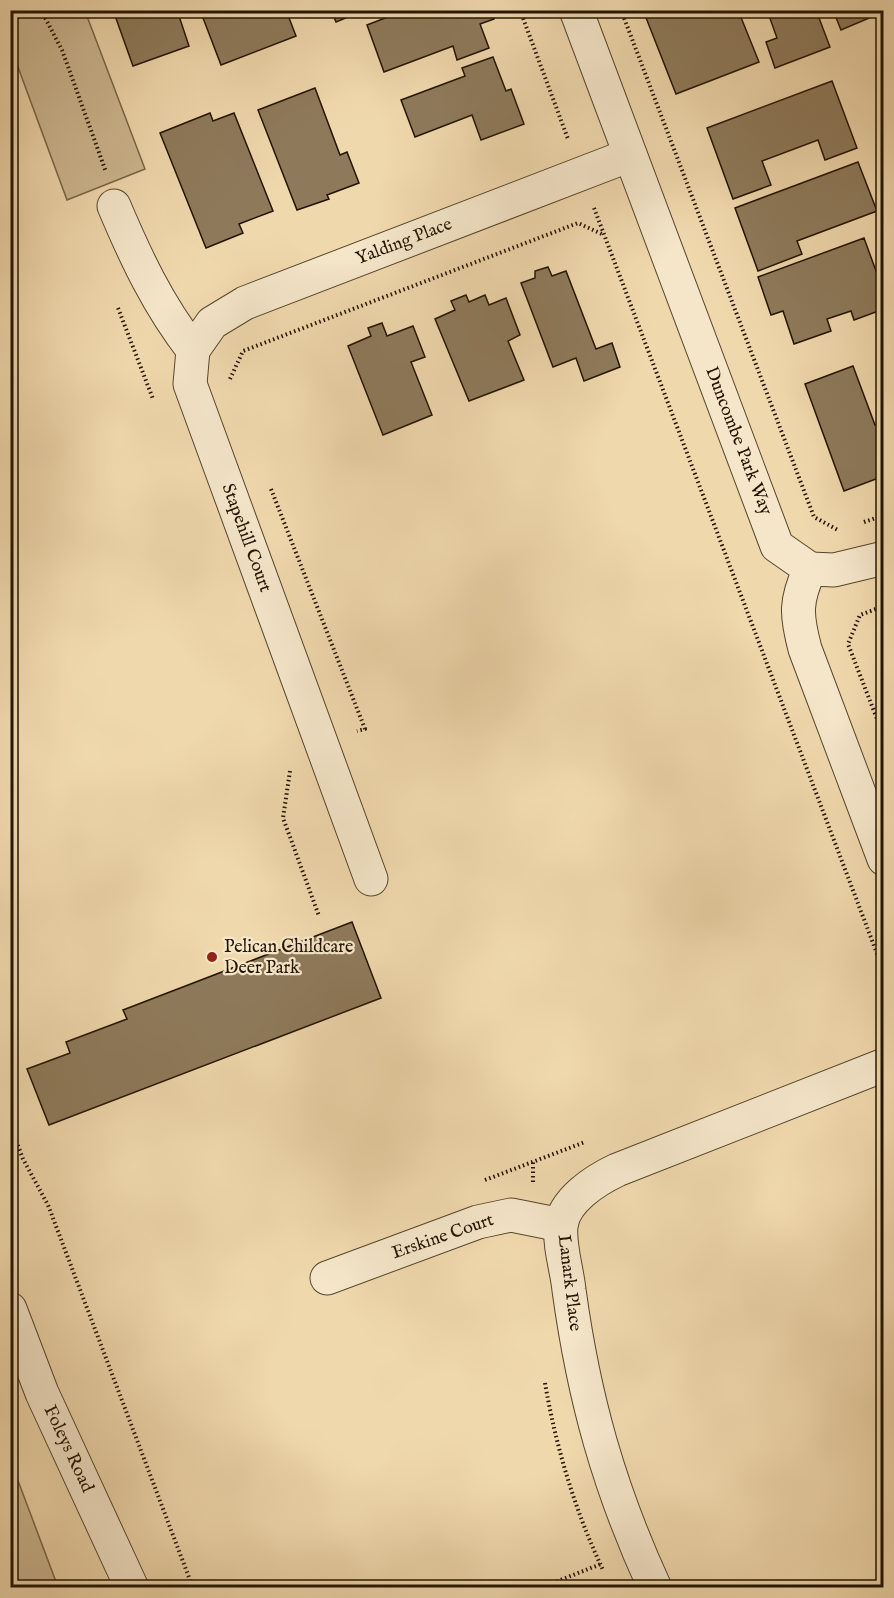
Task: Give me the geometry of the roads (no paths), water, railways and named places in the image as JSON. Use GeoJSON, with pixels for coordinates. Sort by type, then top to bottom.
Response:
{"type":"FeatureCollection","features":[{"type":"Feature","properties":{"kind":"street","name":"Duncombe Park Way"},"geometry":{"type":"LineString","coordinates":[[576,10],[777,546],[810,569]]}},
{"type":"Feature","properties":{"kind":"street","name":"Yalding Place"},"geometry":{"type":"LineString","coordinates":[[193,350],[212,323],[245,303],[630,155]]}},
{"type":"Feature","properties":{"kind":"street"},"geometry":{"type":"LineString","coordinates":[[114,206],[142,274],[169,320],[193,350]]}},
{"type":"Feature","properties":{"kind":"street","name":"Stapehill Court"},"geometry":{"type":"LineString","coordinates":[[193,350],[190,384],[371,879]]}},
{"type":"Feature","properties":{"kind":"street"},"geometry":{"type":"LineString","coordinates":[[884,558],[834,570],[810,569],[799,592],[797,619],[805,649],[884,859]]}},
{"type":"Feature","properties":{"kind":"street","name":"Lanark Place"},"geometry":{"type":"LineString","coordinates":[[655,1587],[626,1523],[592,1419],[576,1338],[561,1225],[570,1207],[589,1184],[617,1170],[884,1065]]}},
{"type":"Feature","properties":{"kind":"street","name":"Erskine Court"},"geometry":{"type":"LineString","coordinates":[[327,1278],[478,1222],[510,1215],[561,1225]]}},
{"type":"Feature","properties":{"kind":"street","name":"Foleys Road"},"geometry":{"type":"LineString","coordinates":[[10,1309],[42,1393],[132,1587]]}},
{"type":"Feature","properties":{"kind":"place","name":"Pelican Childcare Deer Park"},"geometry":{"type":"Point","coordinates":[212,957]}}]}
